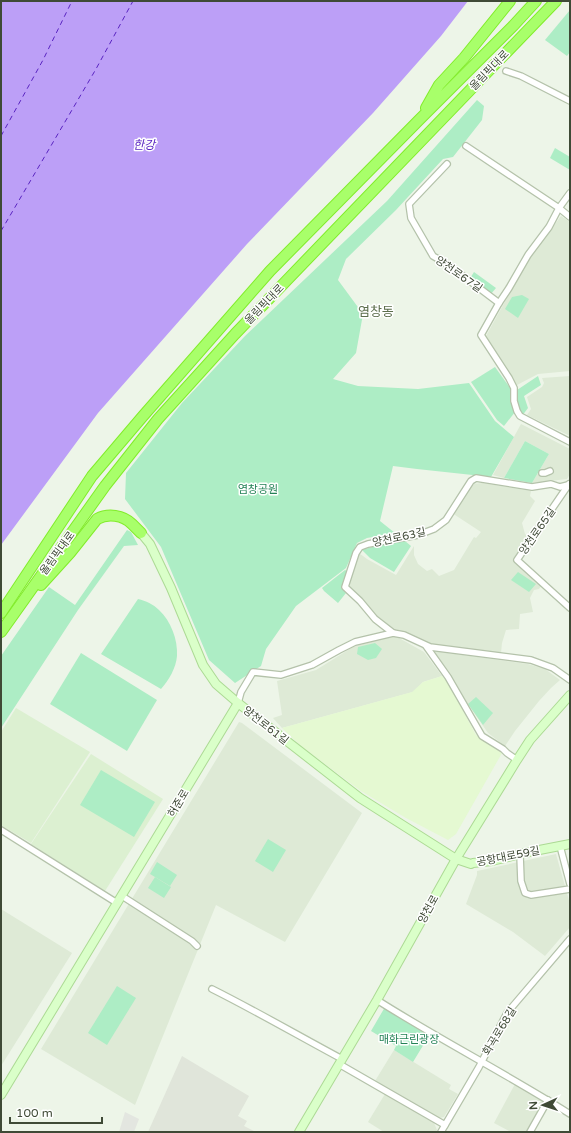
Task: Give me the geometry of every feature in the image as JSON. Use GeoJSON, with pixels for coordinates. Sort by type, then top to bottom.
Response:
{"type":"FeatureCollection","features":[{"type":"Feature","properties":{"kind":"highway"},"geometry":{"type":"LineString","coordinates":[[419,120],[439,85],[464,58],[510,1]]}},
{"type":"Feature","properties":{"kind":"highway","name":"올림픽대로"},"geometry":{"type":"LineString","coordinates":[[1,632],[5,617],[92,476],[270,271],[536,1]]}},
{"type":"Feature","properties":{"kind":"highway","name":"올림픽대로"},"geometry":{"type":"LineString","coordinates":[[5,617],[158,419],[235,334],[556,1]]}},
{"type":"Feature","properties":{"kind":"highway"},"geometry":{"type":"LineString","coordinates":[[5,617],[70,553],[96,519],[101,516],[117,516],[132,523],[142,533]]}},
{"type":"Feature","properties":{"kind":"main road","name":"양천로61길"},"geometry":{"type":"LineString","coordinates":[[142,533],[150,544],[171,588],[203,665],[216,684],[238,703],[360,798],[456,859]]}},
{"type":"Feature","properties":{"kind":"main road","name":"양천로"},"geometry":{"type":"LineString","coordinates":[[299,1132],[377,1000],[456,859],[517,760],[530,740],[570,695]]}},
{"type":"Feature","properties":{"kind":"main road","name":"허준로"},"geometry":{"type":"LineString","coordinates":[[1,1095],[238,703]]}},
{"type":"Feature","properties":{"kind":"main road","name":"공항대로59길"},"geometry":{"type":"LineString","coordinates":[[456,859],[470,864],[570,844]]}},
{"type":"Feature","properties":{"kind":"street"},"geometry":{"type":"LineString","coordinates":[[506,71],[520,76],[570,101]]}},
{"type":"Feature","properties":{"kind":"street"},"geometry":{"type":"LineString","coordinates":[[466,146],[559,208],[570,217]]}},
{"type":"Feature","properties":{"kind":"street","name":"양천로67길"},"geometry":{"type":"LineString","coordinates":[[447,164],[409,204],[411,218],[432,256],[450,266],[499,303]]}},
{"type":"Feature","properties":{"kind":"street"},"geometry":{"type":"LineString","coordinates":[[570,193],[559,208],[549,227],[528,255],[481,335],[514,388],[517,411],[520,416],[570,442]]}},
{"type":"Feature","properties":{"kind":"street"},"geometry":{"type":"LineString","coordinates":[[542,473],[550,471]]}},
{"type":"Feature","properties":{"kind":"street","name":"양천로63길"},"geometry":{"type":"LineString","coordinates":[[392,633],[375,619],[360,601],[345,587],[356,553],[360,547],[368,544],[418,535],[434,529],[446,520],[471,481],[476,478],[532,487],[550,484],[560,487],[569,484]]}},
{"type":"Feature","properties":{"kind":"street","name":"양천로65길"},"geometry":{"type":"LineString","coordinates":[[569,484],[517,560],[570,608]]}},
{"type":"Feature","properties":{"kind":"street","name":"양천로63길"},"geometry":{"type":"LineString","coordinates":[[238,703],[241,692],[253,672],[281,675],[312,665],[355,642],[392,633],[404,635],[430,647],[531,660],[553,668],[570,680]]}},
{"type":"Feature","properties":{"kind":"street"},"geometry":{"type":"LineString","coordinates":[[426,645],[448,678],[482,736],[517,760]]}},
{"type":"Feature","properties":{"kind":"street"},"geometry":{"type":"LineString","coordinates":[[1,830],[119,900],[192,941],[197,946]]}},
{"type":"Feature","properties":{"kind":"street"},"geometry":{"type":"LineString","coordinates":[[560,846],[570,884]]}},
{"type":"Feature","properties":{"kind":"street"},"geometry":{"type":"LineString","coordinates":[[520,855],[521,881],[525,893],[532,896],[570,889]]}},
{"type":"Feature","properties":{"kind":"street","name":"화곡로68길"},"geometry":{"type":"LineString","coordinates":[[442,1132],[507,1013],[570,939]]}},
{"type":"Feature","properties":{"kind":"street"},"geometry":{"type":"LineString","coordinates":[[212,989],[253,1010],[445,1125]]}},
{"type":"Feature","properties":{"kind":"street"},"geometry":{"type":"LineString","coordinates":[[377,1000],[570,1114]]}},
{"type":"Feature","properties":{"kind":"street"},"geometry":{"type":"LineString","coordinates":[[530,1132],[548,1100]]}},
{"type":"Feature","properties":{"kind":"shaded area"},"geometry":{"type":"Polygon","coordinates":[[[561,216],[570,222],[570,371],[538,374],[517,385],[514,384],[486,336],[528,260],[561,216]]]}},
{"type":"Feature","properties":{"kind":"shaded area"},"geometry":{"type":"Polygon","coordinates":[[[570,376],[570,436],[527,415],[531,409],[527,397],[542,387],[544,383],[542,378],[570,376]]]}},
{"type":"Feature","properties":{"kind":"shaded area"},"geometry":{"type":"Polygon","coordinates":[[[521,424],[570,449],[570,474],[567,479],[532,483],[549,454],[525,441],[504,478],[493,475],[521,424]]]}},
{"type":"Feature","properties":{"kind":"shaded area"},"geometry":{"type":"Polygon","coordinates":[[[482,483],[531,491],[530,496],[535,501],[522,523],[525,534],[530,538],[516,560],[542,585],[539,589],[534,590],[530,598],[533,612],[520,614],[519,629],[506,630],[501,653],[443,645],[431,645],[405,632],[393,630],[376,617],[348,587],[359,553],[396,575],[414,546],[414,555],[418,564],[427,571],[432,569],[439,576],[454,570],[474,537],[476,538],[481,532],[452,513],[472,484],[482,483]]]}},
{"type":"Feature","properties":{"kind":"shaded area"},"geometry":{"type":"Polygon","coordinates":[[[392,636],[399,638],[424,652],[442,676],[423,682],[413,692],[282,728],[273,718],[282,715],[277,681],[316,670],[353,647],[392,636]]]}},
{"type":"Feature","properties":{"kind":"shaded area"},"geometry":{"type":"Polygon","coordinates":[[[434,651],[528,664],[545,669],[560,680],[539,701],[505,746],[488,733],[468,704],[451,674],[434,651]]]}},
{"type":"Feature","properties":{"kind":"shaded area"},"geometry":{"type":"Polygon","coordinates":[[[442,676],[447,681],[476,735],[502,753],[456,834],[448,840],[406,818],[361,791],[302,747],[282,728],[412,692],[423,682],[442,676]]]}},
{"type":"Feature","properties":{"kind":"shaded area"},"geometry":{"type":"Polygon","coordinates":[[[16,708],[90,752],[31,843],[1,825],[1,732],[16,708]]]}},
{"type":"Feature","properties":{"kind":"shaded area"},"geometry":{"type":"Polygon","coordinates":[[[239,722],[362,813],[285,942],[216,905],[135,1105],[41,1049],[239,722]]]}},
{"type":"Feature","properties":{"kind":"shaded area"},"geometry":{"type":"Polygon","coordinates":[[[91,754],[163,799],[105,891],[31,844],[91,754]]]}},
{"type":"Feature","properties":{"kind":"shaded area"},"geometry":{"type":"Polygon","coordinates":[[[556,854],[570,904],[570,927],[545,956],[513,932],[466,904],[477,875],[477,871],[556,854]]]}},
{"type":"Feature","properties":{"kind":"shaded area"},"geometry":{"type":"Polygon","coordinates":[[[1,909],[72,953],[1,1066],[1,909]]]}},
{"type":"Feature","properties":{"kind":"shaded area"},"geometry":{"type":"Polygon","coordinates":[[[394,1050],[451,1085],[449,1089],[458,1094],[444,1117],[439,1118],[375,1081],[394,1050]]]}},
{"type":"Feature","properties":{"kind":"shaded area"},"geometry":{"type":"Polygon","coordinates":[[[182,1056],[249,1096],[238,1116],[247,1121],[244,1126],[256,1132],[148,1132],[182,1056]]]}},
{"type":"Feature","properties":{"kind":"shaded area"},"geometry":{"type":"Polygon","coordinates":[[[515,1084],[543,1099],[544,1104],[528,1132],[511,1132],[494,1123],[515,1084]]]}},
{"type":"Feature","properties":{"kind":"shaded area"},"geometry":{"type":"Polygon","coordinates":[[[385,1094],[434,1123],[437,1130],[436,1132],[384,1132],[368,1122],[385,1094]]]}},
{"type":"Feature","properties":{"kind":"shaded area"},"geometry":{"type":"Polygon","coordinates":[[[125,1112],[139,1119],[134,1132],[119,1132],[125,1112]]]}},
{"type":"Feature","properties":{"kind":"green space"},"geometry":{"type":"Polygon","coordinates":[[[570,10],[570,52],[567,56],[545,40],[570,10]]]}},
{"type":"Feature","properties":{"kind":"green space","name":"염창공원"},"geometry":{"type":"Polygon","coordinates":[[[477,100],[484,106],[482,120],[453,157],[443,159],[396,210],[346,259],[338,280],[363,314],[356,353],[333,379],[358,386],[418,389],[469,383],[495,421],[514,437],[491,477],[393,466],[380,521],[395,533],[367,538],[357,543],[346,568],[296,606],[266,649],[261,666],[235,683],[209,660],[161,547],[125,499],[126,473],[182,403],[245,336],[387,201],[477,100]]]}},
{"type":"Feature","properties":{"kind":"green space"},"geometry":{"type":"Polygon","coordinates":[[[555,148],[570,157],[570,170],[550,158],[555,148]]]}},
{"type":"Feature","properties":{"kind":"green space"},"geometry":{"type":"Polygon","coordinates":[[[474,272],[496,288],[490,295],[469,280],[474,272]]]}},
{"type":"Feature","properties":{"kind":"green space"},"geometry":{"type":"Polygon","coordinates":[[[522,295],[529,299],[518,318],[505,309],[512,297],[522,295]]]}},
{"type":"Feature","properties":{"kind":"green space"},"geometry":{"type":"Polygon","coordinates":[[[495,367],[511,389],[515,412],[504,426],[497,420],[471,382],[495,367]]]}},
{"type":"Feature","properties":{"kind":"green space"},"geometry":{"type":"Polygon","coordinates":[[[538,376],[541,385],[524,396],[528,408],[522,416],[516,401],[517,390],[538,376]]]}},
{"type":"Feature","properties":{"kind":"green space"},"geometry":{"type":"Polygon","coordinates":[[[525,441],[549,454],[532,483],[504,478],[525,441]]]}},
{"type":"Feature","properties":{"kind":"green space"},"geometry":{"type":"Polygon","coordinates":[[[127,530],[131,532],[138,545],[124,546],[78,610],[1,728],[1,656],[49,587],[75,605],[127,530]]]}},
{"type":"Feature","properties":{"kind":"green space"},"geometry":{"type":"Polygon","coordinates":[[[405,541],[411,546],[394,572],[370,558],[362,550],[375,546],[405,541]]]}},
{"type":"Feature","properties":{"kind":"green space"},"geometry":{"type":"Polygon","coordinates":[[[345,570],[347,571],[341,588],[346,593],[338,603],[322,588],[345,570]]]}},
{"type":"Feature","properties":{"kind":"green space"},"geometry":{"type":"Polygon","coordinates":[[[518,572],[536,584],[529,592],[511,580],[518,572]]]}},
{"type":"Feature","properties":{"kind":"green space"},"geometry":{"type":"Polygon","coordinates":[[[138,599],[154,606],[163,614],[175,637],[177,656],[174,669],[161,689],[101,654],[138,599]]]}},
{"type":"Feature","properties":{"kind":"green space"},"geometry":{"type":"Polygon","coordinates":[[[375,643],[382,649],[376,658],[368,660],[357,654],[358,647],[375,643]]]}},
{"type":"Feature","properties":{"kind":"green space"},"geometry":{"type":"Polygon","coordinates":[[[81,653],[157,700],[127,751],[50,704],[81,653]]]}},
{"type":"Feature","properties":{"kind":"green space"},"geometry":{"type":"Polygon","coordinates":[[[476,697],[493,713],[483,725],[468,704],[476,697]]]}},
{"type":"Feature","properties":{"kind":"green space"},"geometry":{"type":"Polygon","coordinates":[[[101,770],[155,802],[134,837],[80,805],[101,770]]]}},
{"type":"Feature","properties":{"kind":"green space"},"geometry":{"type":"Polygon","coordinates":[[[268,839],[286,850],[273,872],[255,861],[268,839]]]}},
{"type":"Feature","properties":{"kind":"green space"},"geometry":{"type":"Polygon","coordinates":[[[157,862],[177,875],[170,886],[150,874],[157,862]]]}},
{"type":"Feature","properties":{"kind":"green space"},"geometry":{"type":"Polygon","coordinates":[[[155,877],[171,887],[164,898],[148,888],[155,877]]]}},
{"type":"Feature","properties":{"kind":"green space"},"geometry":{"type":"Polygon","coordinates":[[[117,986],[136,998],[107,1045],[88,1033],[117,986]]]}},
{"type":"Feature","properties":{"kind":"green space","name":"매화근린광장"},"geometry":{"type":"Polygon","coordinates":[[[385,1007],[430,1034],[413,1062],[394,1050],[396,1046],[371,1031],[385,1007]]]}},
{"type":"Feature","properties":{"kind":"water","name":"한강"},"geometry":{"type":"Polygon","coordinates":[[[1,1],[468,1],[441,36],[373,113],[247,244],[98,413],[1,545],[1,1]]]}},
{"type":"Feature","properties":{"kind":"ferry route"},"geometry":{"type":"LineString","coordinates":[[1,136],[43,60],[72,1]]}},
{"type":"Feature","properties":{"kind":"ferry route"},"geometry":{"type":"LineString","coordinates":[[1,231],[96,69],[133,1]]}},
{"type":"Feature","properties":{"kind":"district","name":"염창동"},"geometry":{"type":"Point","coordinates":[376,311]}}]}
